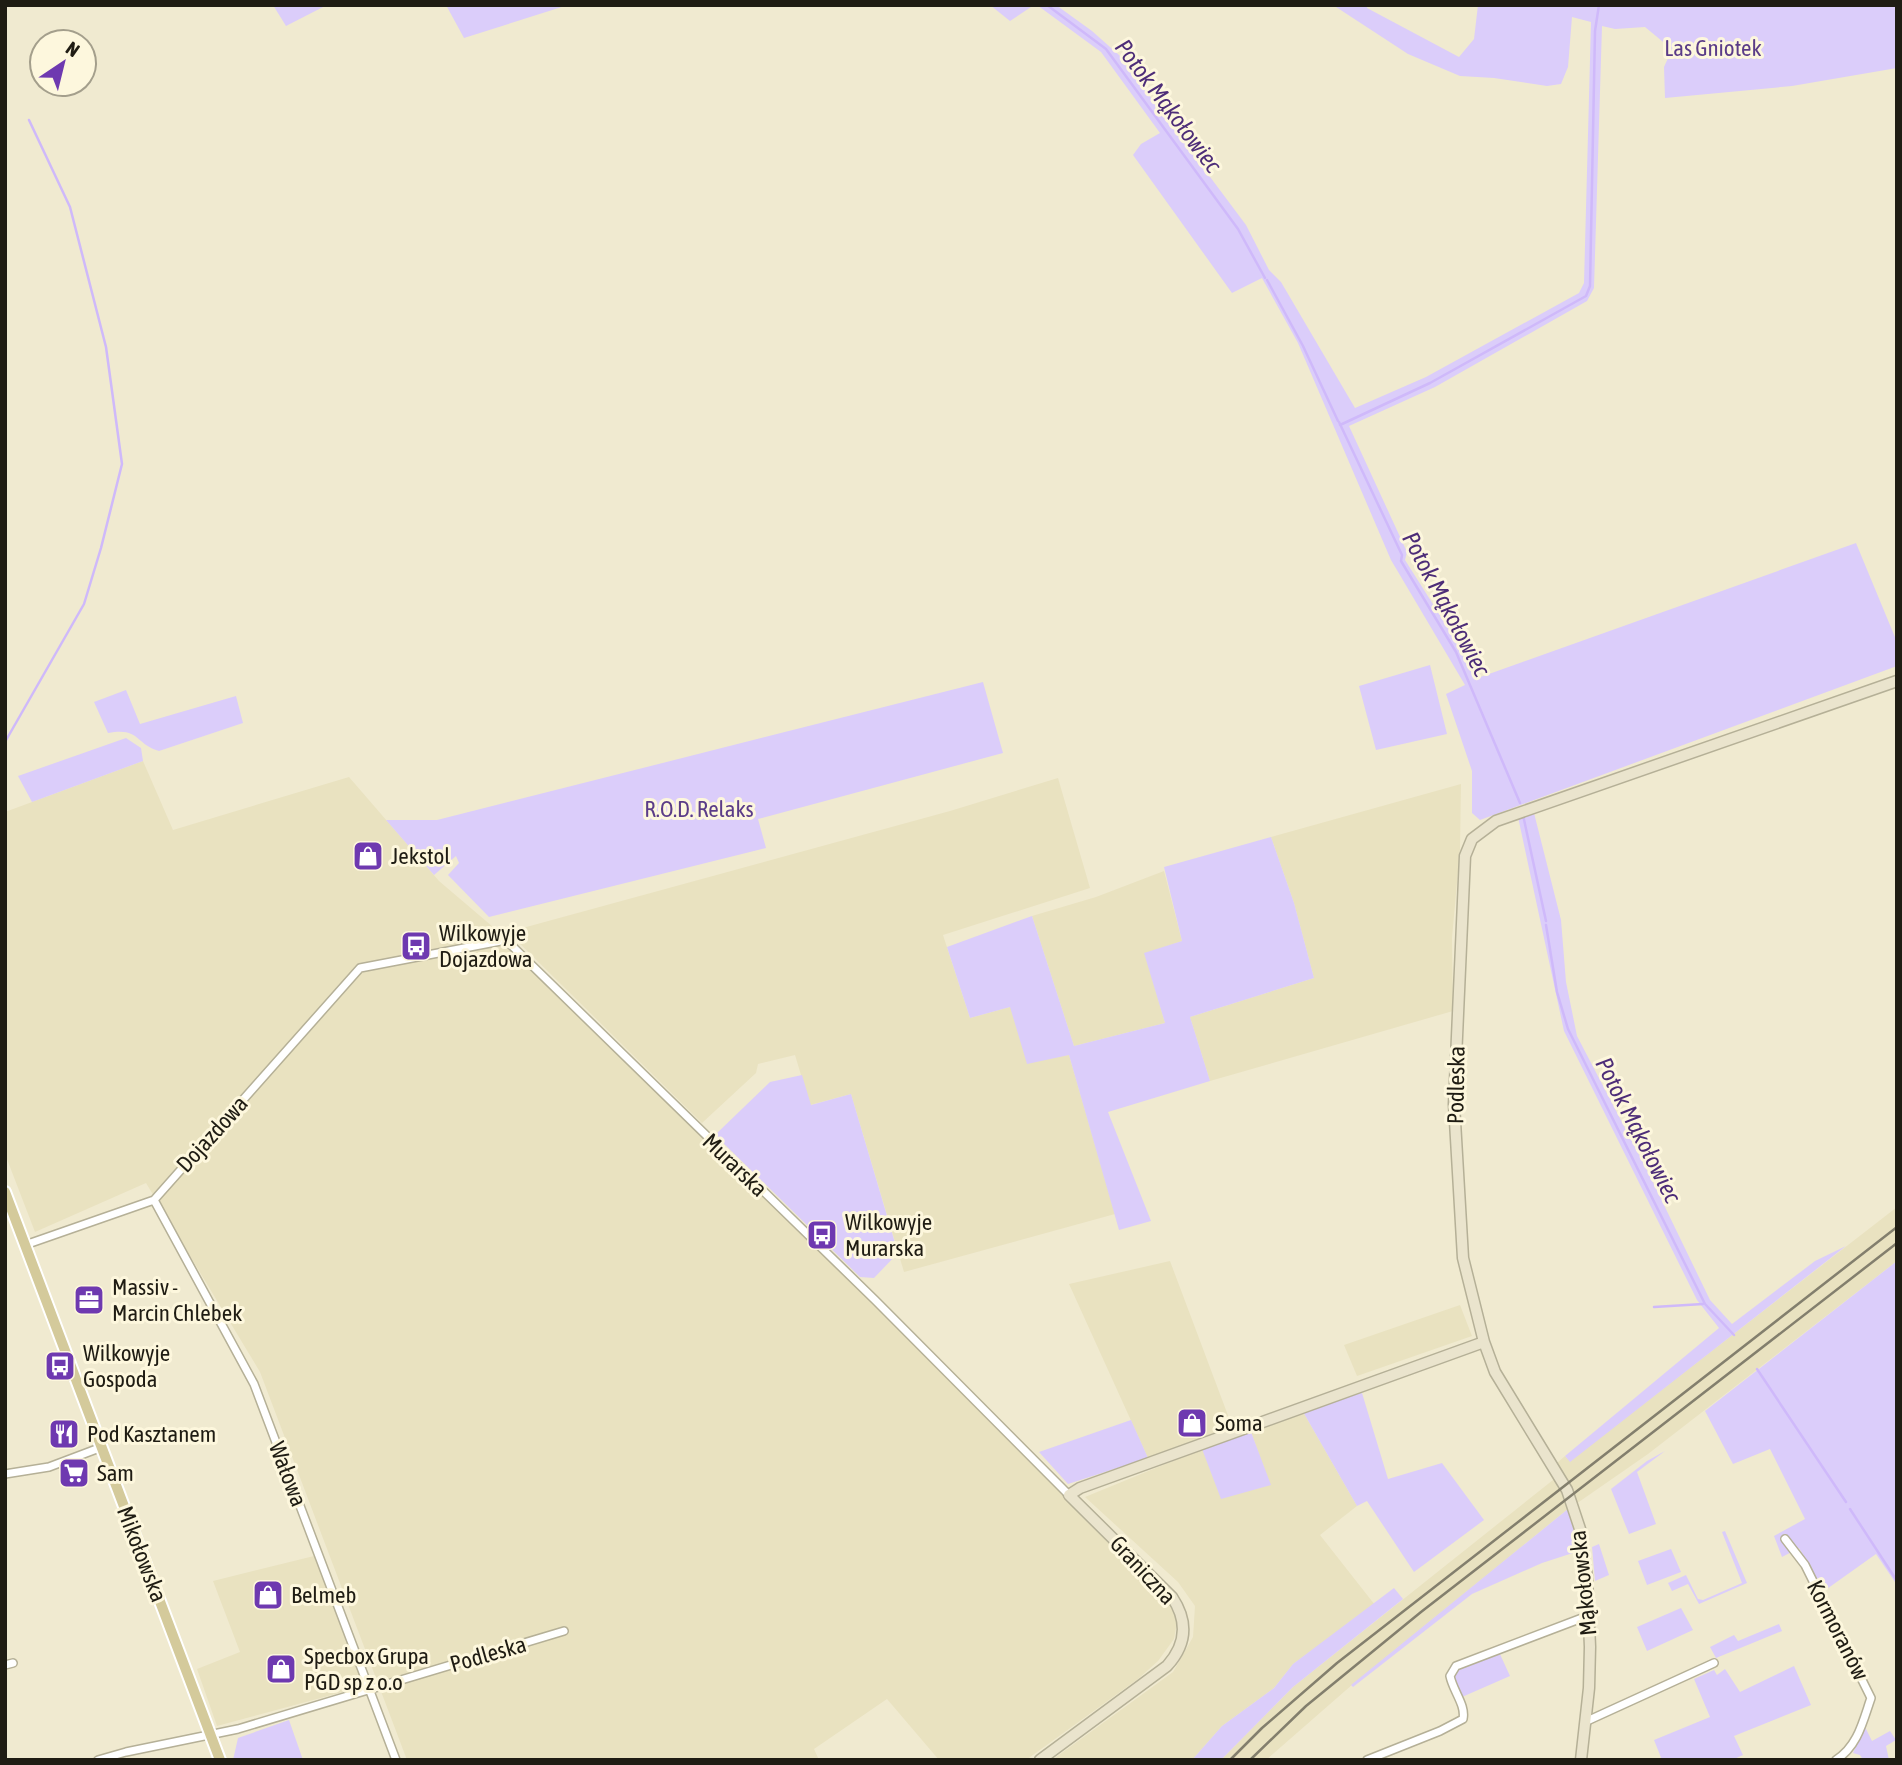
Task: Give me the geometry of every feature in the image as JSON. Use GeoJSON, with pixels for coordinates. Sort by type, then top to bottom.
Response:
{"type":"FeatureCollection","features":[{"type":"Feature","properties":{"kind":"main road","name":"Mikołowska"},"geometry":{"type":"LineString","coordinates":[[5,1192],[220,1760]]}},
{"type":"Feature","properties":{"kind":"street","name":"Podleska"},"geometry":{"type":"LineString","coordinates":[[1484,1342],[1463,1258],[1454,1104],[1463,877],[1465,856],[1472,839],[1496,821],[1897,681]]}},
{"type":"Feature","properties":{"kind":"street","name":"Murarska"},"geometry":{"type":"LineString","coordinates":[[360,968],[506,940],[875,1300],[1069,1495]]}},
{"type":"Feature","properties":{"kind":"street","name":"Dojazdowa"},"geometry":{"type":"LineString","coordinates":[[25,1245],[154,1200],[360,968]]}},
{"type":"Feature","properties":{"kind":"street","name":"Wałowa"},"geometry":{"type":"LineString","coordinates":[[154,1200],[254,1384],[396,1760]]}},
{"type":"Feature","properties":{"kind":"street"},"geometry":{"type":"LineString","coordinates":[[1069,1495],[1080,1488],[1163,1457],[1484,1342]]}},
{"type":"Feature","properties":{"kind":"street","name":"Mąkołowska"},"geometry":{"type":"LineString","coordinates":[[1484,1342],[1495,1373],[1570,1497],[1584,1552],[1590,1615],[1589,1688],[1581,1760]]}},
{"type":"Feature","properties":{"kind":"street"},"geometry":{"type":"LineString","coordinates":[[5,1474],[49,1467],[102,1447]]}},
{"type":"Feature","properties":{"kind":"street","name":"Graniczna"},"geometry":{"type":"LineString","coordinates":[[1040,1760],[1167,1666],[1174,1658],[1183,1637],[1181,1611],[1172,1597],[1069,1495]]}},
{"type":"Feature","properties":{"kind":"street","name":"Kormoranów"},"geometry":{"type":"LineString","coordinates":[[1785,1539],[1805,1565],[1871,1698],[1850,1750],[1836,1760]]}},
{"type":"Feature","properties":{"kind":"street"},"geometry":{"type":"LineString","coordinates":[[1367,1760],[1463,1719],[1464,1710],[1450,1676],[1456,1666],[1590,1615]]}},
{"type":"Feature","properties":{"kind":"street","name":"Podleska"},"geometry":{"type":"LineString","coordinates":[[98,1760],[238,1729],[564,1631]]}},
{"type":"Feature","properties":{"kind":"street"},"geometry":{"type":"LineString","coordinates":[[1587,1721],[1714,1663]]}},
{"type":"Feature","properties":{"kind":"shaded area"},"geometry":{"type":"Polygon","coordinates":[[[143,761],[173,830],[349,777],[439,881],[506,938],[1160,1591],[1178,1617],[1174,1639],[1158,1661],[1138,1679],[1026,1760],[939,1760],[887,1699],[814,1749],[819,1760],[407,1760],[260,1372],[146,1183],[35,1232],[5,1154],[5,812],[143,761]]]}},
{"type":"Feature","properties":{"kind":"shaded area"},"geometry":{"type":"Polygon","coordinates":[[[1058,778],[1090,888],[943,935],[970,1018],[1010,1007],[1069,1055],[1115,1214],[904,1272],[851,1094],[810,1105],[795,1055],[758,1064],[756,1073],[702,1123],[508,932],[950,811],[1058,778]]]}},
{"type":"Feature","properties":{"kind":"shaded area"},"geometry":{"type":"Polygon","coordinates":[[[1461,784],[1460,849],[1452,938],[1453,1011],[1210,1081],[1190,1017],[1314,978],[1294,903],[1271,837],[1461,784]]]}},
{"type":"Feature","properties":{"kind":"shaded area"},"geometry":{"type":"Polygon","coordinates":[[[1164,871],[1182,941],[1145,954],[1165,1023],[1074,1046],[1032,916],[1096,897],[1164,871]]]}},
{"type":"Feature","properties":{"kind":"shaded area"},"geometry":{"type":"Polygon","coordinates":[[[1897,1207],[1897,1261],[1648,1454],[1563,1513],[1353,1684],[1266,1760],[1221,1760],[1293,1687],[1553,1480],[1562,1472],[1557,1463],[1565,1456],[1570,1461],[1897,1207]]]}},
{"type":"Feature","properties":{"kind":"shaded area"},"geometry":{"type":"Polygon","coordinates":[[[1170,1261],[1232,1426],[1148,1458],[1069,1284],[1170,1261]]]}},
{"type":"Feature","properties":{"kind":"shaded area"},"geometry":{"type":"Polygon","coordinates":[[[1460,1305],[1472,1336],[1357,1376],[1344,1345],[1460,1305]]]}},
{"type":"Feature","properties":{"kind":"shaded area"},"geometry":{"type":"Polygon","coordinates":[[[1302,1410],[1357,1506],[1320,1535],[1375,1605],[1293,1664],[1274,1688],[1222,1726],[1192,1760],[1052,1760],[1173,1672],[1193,1637],[1195,1606],[1178,1582],[1085,1497],[1202,1449],[1270,1485],[1251,1432],[1302,1410]]]}},
{"type":"Feature","properties":{"kind":"shaded area"},"geometry":{"type":"Polygon","coordinates":[[[314,1556],[365,1686],[217,1726],[197,1669],[240,1652],[213,1581],[314,1556]]]}},
{"type":"Feature","properties":{"kind":"green space"},"geometry":{"type":"Polygon","coordinates":[[[273,5],[327,5],[286,26],[273,5]]]}},
{"type":"Feature","properties":{"kind":"green space"},"geometry":{"type":"Polygon","coordinates":[[[446,5],[568,5],[464,38],[446,5]]]}},
{"type":"Feature","properties":{"kind":"green space"},"geometry":{"type":"Polygon","coordinates":[[[990,5],[1034,5],[1010,21],[990,5]]]}},
{"type":"Feature","properties":{"kind":"green space","name":"Las Gniotek"},"geometry":{"type":"Polygon","coordinates":[[[1037,5],[1056,5],[1119,55],[1246,225],[1269,270],[1281,282],[1355,408],[1426,377],[1579,293],[1584,283],[1591,22],[1572,17],[1568,67],[1561,84],[1547,86],[1460,76],[1408,54],[1333,5],[1367,5],[1367,8],[1459,57],[1474,39],[1478,5],[1897,5],[1897,68],[1792,86],[1665,98],[1664,67],[1669,56],[1668,46],[1645,27],[1615,29],[1602,26],[1594,288],[1587,301],[1435,387],[1349,426],[1407,552],[1405,560],[1462,650],[1475,679],[1856,543],[1897,642],[1897,666],[1480,820],[1472,813],[1472,771],[1446,694],[1465,685],[1391,560],[1298,343],[1262,278],[1232,293],[1133,155],[1141,144],[1160,133],[1101,52],[1037,5]]]}},
{"type":"Feature","properties":{"kind":"green space"},"geometry":{"type":"Polygon","coordinates":[[[1430,665],[1447,734],[1376,750],[1359,686],[1430,665]]]}},
{"type":"Feature","properties":{"kind":"green space","name":"R.O.D. Relaks"},"geometry":{"type":"Polygon","coordinates":[[[983,682],[1003,753],[758,819],[766,848],[489,917],[448,875],[459,863],[456,856],[434,875],[386,820],[437,820],[983,682]]]}},
{"type":"Feature","properties":{"kind":"green space"},"geometry":{"type":"Polygon","coordinates":[[[126,690],[140,724],[236,696],[243,723],[159,751],[132,734],[108,733],[94,702],[126,690]]]}},
{"type":"Feature","properties":{"kind":"green space"},"geometry":{"type":"Polygon","coordinates":[[[126,738],[141,748],[143,761],[32,802],[18,776],[126,738]]]}},
{"type":"Feature","properties":{"kind":"green space"},"geometry":{"type":"Polygon","coordinates":[[[1534,813],[1561,920],[1566,982],[1577,1036],[1648,1172],[1710,1300],[1732,1324],[1815,1261],[1846,1246],[1570,1462],[1565,1456],[1719,1328],[1697,1300],[1564,1031],[1518,817],[1534,813]]]}},
{"type":"Feature","properties":{"kind":"green space"},"geometry":{"type":"Polygon","coordinates":[[[1271,837],[1294,903],[1314,978],[1190,1017],[1210,1081],[1108,1112],[1151,1221],[1119,1230],[1069,1055],[1027,1064],[1010,1007],[970,1018],[947,947],[1032,916],[1074,1046],[1165,1023],[1144,953],[1182,941],[1164,867],[1271,837]]]}},
{"type":"Feature","properties":{"kind":"green space"},"geometry":{"type":"Polygon","coordinates":[[[802,1075],[811,1105],[851,1094],[898,1253],[874,1278],[860,1277],[715,1135],[770,1082],[802,1075]]]}},
{"type":"Feature","properties":{"kind":"green space"},"geometry":{"type":"Polygon","coordinates":[[[1897,1261],[1897,1585],[1876,1554],[1824,1591],[1799,1548],[1782,1557],[1774,1536],[1805,1519],[1770,1449],[1733,1464],[1705,1411],[1897,1261]]]}},
{"type":"Feature","properties":{"kind":"green space"},"geometry":{"type":"Polygon","coordinates":[[[1362,1393],[1388,1479],[1442,1463],[1484,1520],[1414,1572],[1367,1501],[1357,1506],[1302,1410],[1362,1393]]]}},
{"type":"Feature","properties":{"kind":"green space"},"geometry":{"type":"Polygon","coordinates":[[[1131,1420],[1148,1458],[1068,1484],[1039,1452],[1131,1420]]]}},
{"type":"Feature","properties":{"kind":"green space"},"geometry":{"type":"Polygon","coordinates":[[[1251,1432],[1271,1485],[1221,1499],[1202,1449],[1251,1432]]]}},
{"type":"Feature","properties":{"kind":"green space"},"geometry":{"type":"Polygon","coordinates":[[[1665,1451],[1637,1472],[1656,1524],[1629,1534],[1611,1489],[1647,1461],[1665,1451]]]}},
{"type":"Feature","properties":{"kind":"green space"},"geometry":{"type":"Polygon","coordinates":[[[1568,1509],[1579,1551],[1542,1563],[1472,1594],[1353,1687],[1351,1685],[1568,1509]]]}},
{"type":"Feature","properties":{"kind":"green space"},"geometry":{"type":"Polygon","coordinates":[[[1725,1531],[1747,1583],[1699,1604],[1688,1584],[1672,1591],[1668,1583],[1686,1575],[1698,1599],[1703,1600],[1742,1583],[1722,1532],[1725,1531]]]}},
{"type":"Feature","properties":{"kind":"green space"},"geometry":{"type":"Polygon","coordinates":[[[1599,1544],[1609,1575],[1595,1581],[1592,1547],[1599,1544]]]}},
{"type":"Feature","properties":{"kind":"green space"},"geometry":{"type":"Polygon","coordinates":[[[1671,1549],[1681,1572],[1647,1585],[1638,1561],[1671,1549]]]}},
{"type":"Feature","properties":{"kind":"green space"},"geometry":{"type":"Polygon","coordinates":[[[1394,1588],[1403,1599],[1293,1687],[1221,1760],[1192,1760],[1222,1726],[1274,1688],[1293,1664],[1394,1588]]]}},
{"type":"Feature","properties":{"kind":"green space"},"geometry":{"type":"Polygon","coordinates":[[[1681,1608],[1693,1630],[1647,1651],[1637,1627],[1681,1608]]]}},
{"type":"Feature","properties":{"kind":"green space"},"geometry":{"type":"Polygon","coordinates":[[[1779,1624],[1782,1631],[1716,1658],[1710,1647],[1734,1635],[1738,1641],[1779,1624]]]}},
{"type":"Feature","properties":{"kind":"green space"},"geometry":{"type":"Polygon","coordinates":[[[1499,1652],[1510,1676],[1462,1697],[1453,1676],[1459,1667],[1499,1652]]]}},
{"type":"Feature","properties":{"kind":"green space"},"geometry":{"type":"Polygon","coordinates":[[[1794,1666],[1811,1705],[1734,1736],[1743,1755],[1732,1760],[1662,1760],[1654,1740],[1710,1717],[1694,1679],[1714,1670],[1717,1675],[1725,1669],[1740,1692],[1794,1666]]]}},
{"type":"Feature","properties":{"kind":"green space"},"geometry":{"type":"Polygon","coordinates":[[[289,1720],[303,1760],[233,1760],[238,1738],[289,1720]]]}},
{"type":"Feature","properties":{"kind":"green space"},"geometry":{"type":"Polygon","coordinates":[[[1865,1727],[1872,1741],[1890,1731],[1896,1740],[1886,1746],[1889,1760],[1863,1760],[1860,1755],[1853,1753],[1865,1727]]]}},
{"type":"Feature","properties":{"kind":"waterway","name":"Potok Mąkołowiec"},"geometry":{"type":"LineString","coordinates":[[1047,5],[1106,49],[1238,229],[1265,278]]}},
{"type":"Feature","properties":{"kind":"waterway"},"geometry":{"type":"LineString","coordinates":[[1340,425],[1430,383],[1586,296],[1590,286],[1595,31],[1599,5]]}},
{"type":"Feature","properties":{"kind":"waterway"},"geometry":{"type":"LineString","coordinates":[[5,742],[84,604],[122,464],[106,347],[70,207],[29,120]]}},
{"type":"Feature","properties":{"kind":"waterway","name":"Potok Mąkołowiec"},"geometry":{"type":"LineString","coordinates":[[1267,280],[1303,346],[1338,421]]}},
{"type":"Feature","properties":{"kind":"waterway","name":"Potok Mąkołowiec"},"geometry":{"type":"LineString","coordinates":[[1339,422],[1402,555],[1401,561],[1456,652],[1520,803]]}},
{"type":"Feature","properties":{"kind":"waterway","name":"Potok Mąkołowiec"},"geometry":{"type":"LineString","coordinates":[[1523,815],[1546,921]]}},
{"type":"Feature","properties":{"kind":"waterway","name":"Potok Mąkołowiec"},"geometry":{"type":"LineString","coordinates":[[1546,925],[1557,992],[1568,1029],[1705,1304],[1734,1335]]}},
{"type":"Feature","properties":{"kind":"waterway"},"geometry":{"type":"LineString","coordinates":[[1654,1307],[1703,1304]]}},
{"type":"Feature","properties":{"kind":"waterway","name":"Potok Mąkołowiec"},"geometry":{"type":"LineString","coordinates":[[1757,1369],[1846,1502]]}},
{"type":"Feature","properties":{"kind":"waterway","name":"Potok Mąkołowiec"},"geometry":{"type":"LineString","coordinates":[[1850,1509],[1897,1581]]}},
{"type":"Feature","properties":{"kind":"railway"},"geometry":{"type":"LineString","coordinates":[[1230,1760],[1262,1728],[1337,1663],[1897,1227]]}},
{"type":"Feature","properties":{"kind":"railway"},"geometry":{"type":"LineString","coordinates":[[1250,1760],[1306,1706],[1421,1612],[1897,1243]]}},
{"type":"Feature","properties":{"kind":"place","name":"Jekstol"},"geometry":{"type":"Point","coordinates":[368,856]}},
{"type":"Feature","properties":{"kind":"place","name":"Wilkowyje Dojazdowa"},"geometry":{"type":"Point","coordinates":[416,946]}},
{"type":"Feature","properties":{"kind":"place","name":"Wilkowyje Murarska"},"geometry":{"type":"Point","coordinates":[822,1235]}},
{"type":"Feature","properties":{"kind":"place","name":"Massiv - Marcin Chlebek"},"geometry":{"type":"Point","coordinates":[89,1300]}},
{"type":"Feature","properties":{"kind":"place","name":"Wilkowyje Gospoda"},"geometry":{"type":"Point","coordinates":[60,1366]}},
{"type":"Feature","properties":{"kind":"place","name":"Soma"},"geometry":{"type":"Point","coordinates":[1192,1423]}},
{"type":"Feature","properties":{"kind":"place","name":"Pod Kasztanem"},"geometry":{"type":"Point","coordinates":[64,1434]}},
{"type":"Feature","properties":{"kind":"place","name":"Sam"},"geometry":{"type":"Point","coordinates":[74,1473]}},
{"type":"Feature","properties":{"kind":"place","name":"Belmeb"},"geometry":{"type":"Point","coordinates":[268,1595]}},
{"type":"Feature","properties":{"kind":"place","name":"Specbox Grupa PGD sp z o.o"},"geometry":{"type":"Point","coordinates":[281,1669]}}]}
